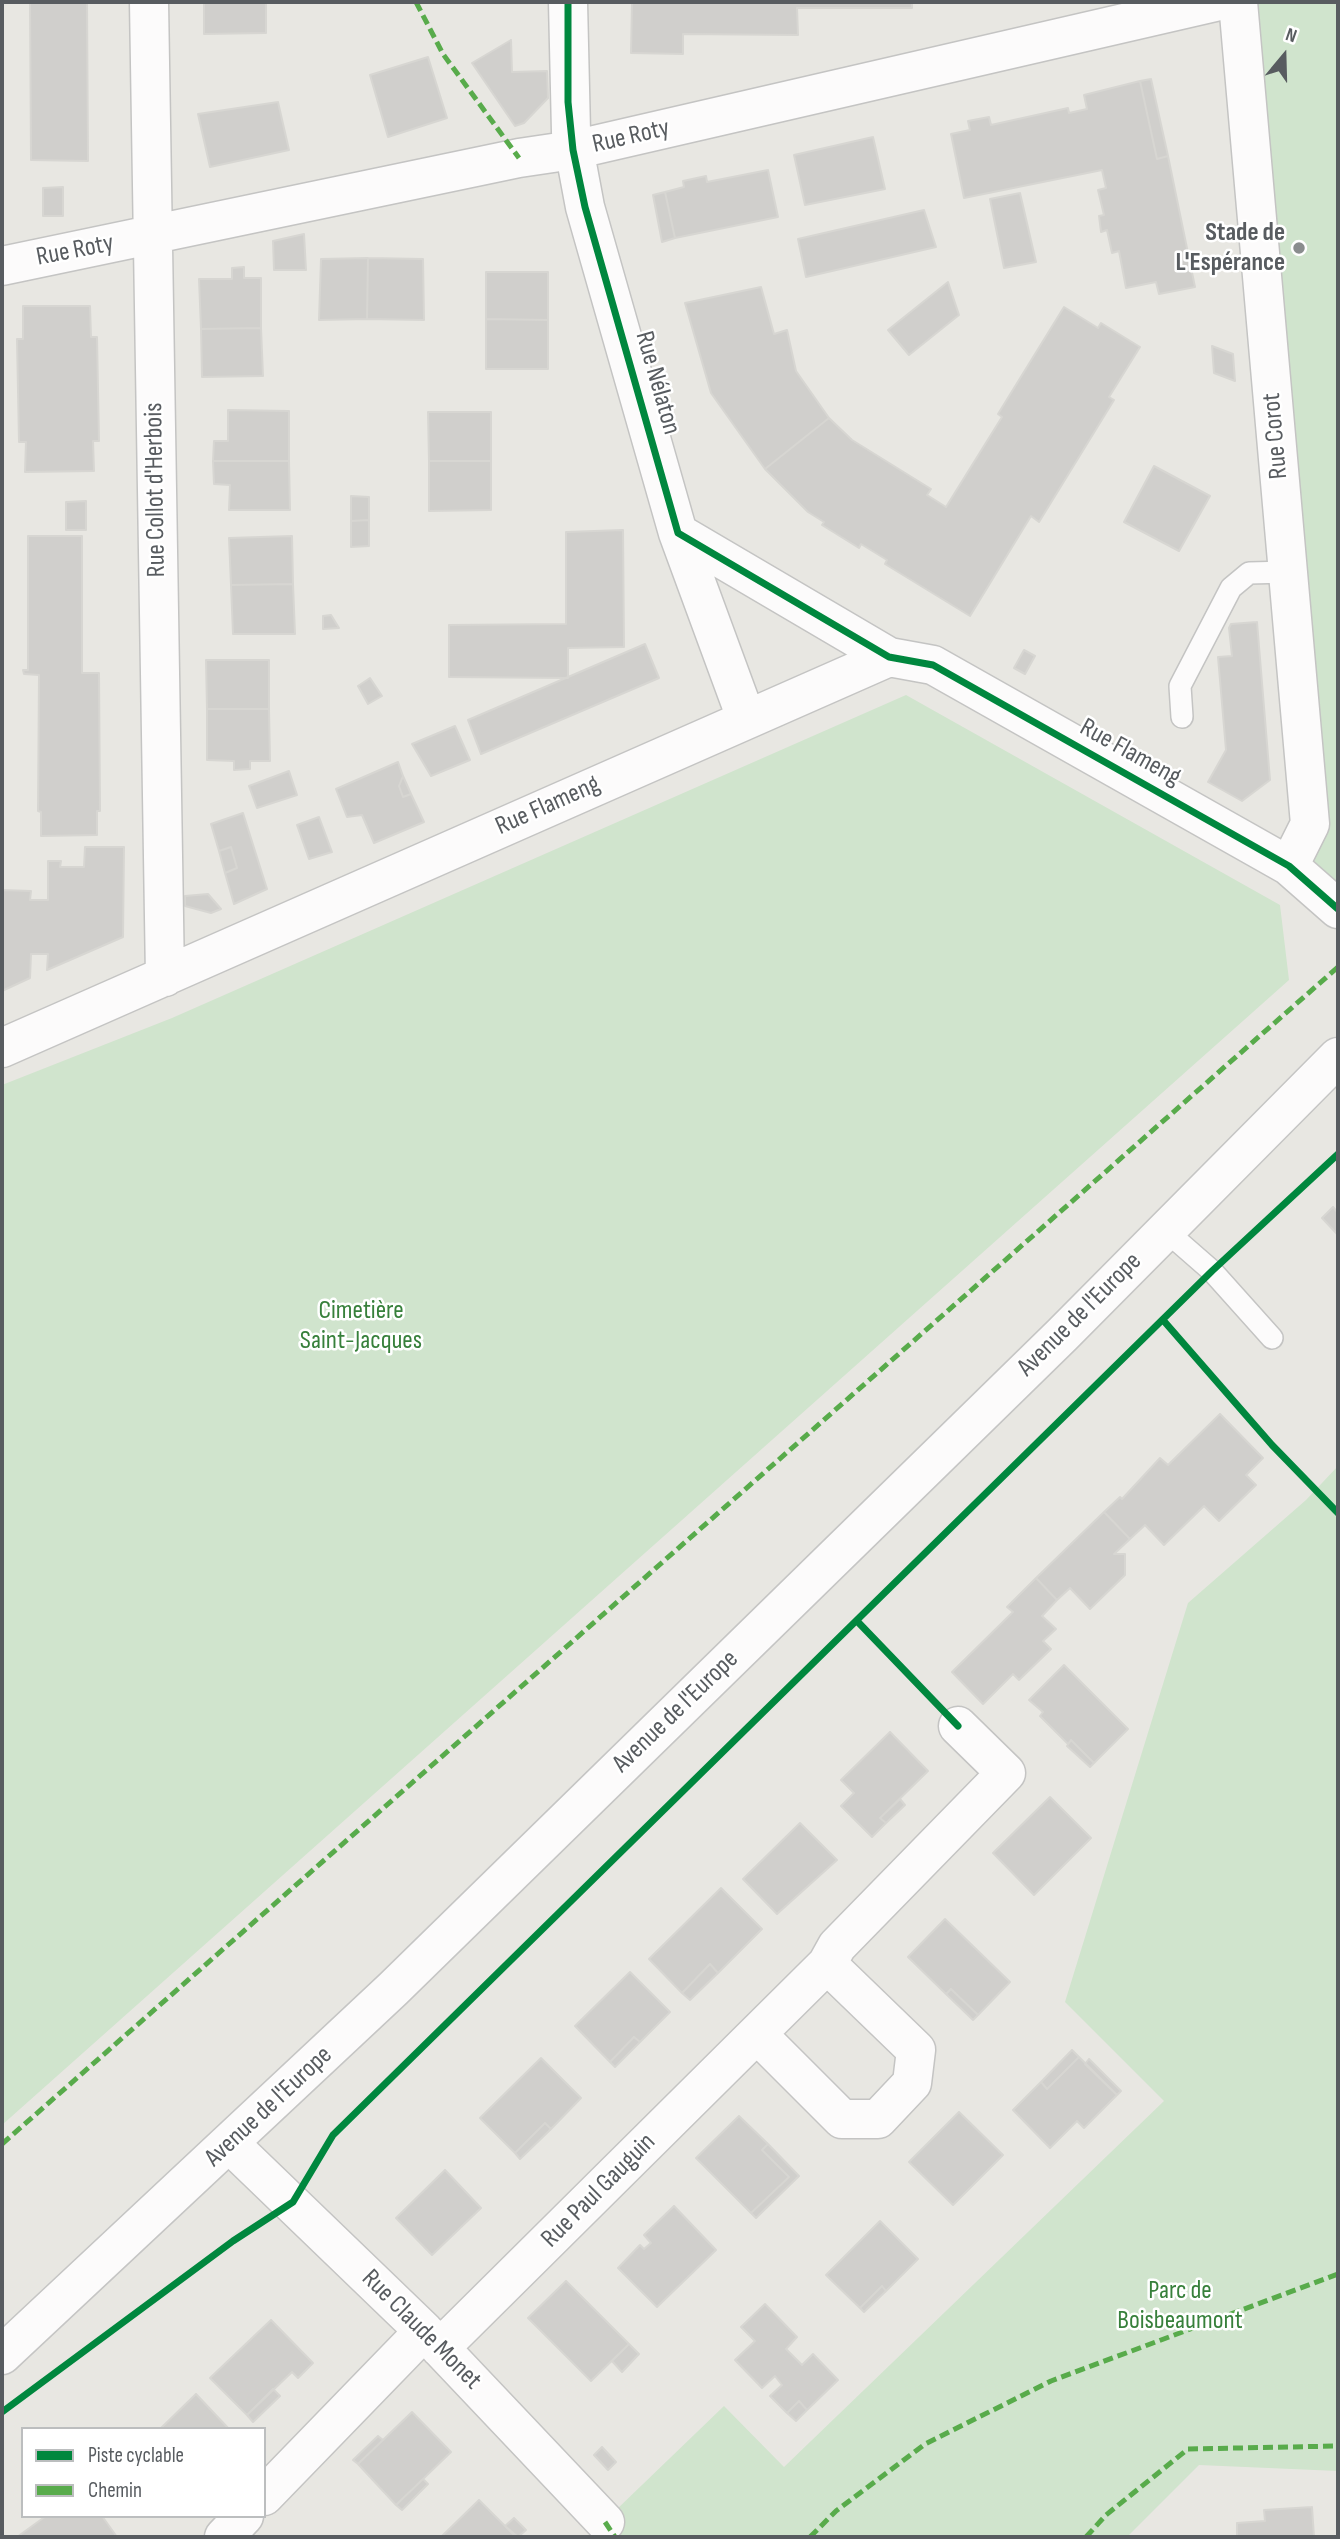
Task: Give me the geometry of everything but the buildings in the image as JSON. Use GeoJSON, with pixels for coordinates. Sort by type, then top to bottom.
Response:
{"type":"FeatureCollection","features":[{"type":"Feature","properties":{"kind":"street","name":"Rue Collot d'Herbois"},"geometry":{"type":"LineString","coordinates":[[149,2],[165,977]]}},
{"type":"Feature","properties":{"kind":"street","name":"Rue Nélaton"},"geometry":{"type":"LineString","coordinates":[[568,2],[568,102],[573,150],[585,207],[678,533],[746,718]]}},
{"type":"Feature","properties":{"kind":"street","name":"Rue Roty"},"geometry":{"type":"LineString","coordinates":[[2,266],[519,158],[573,150],[1215,2]]}},
{"type":"Feature","properties":{"kind":"street","name":"Rue Corot"},"geometry":{"type":"LineString","coordinates":[[1238,2],[1310,824],[1289,866]]}},
{"type":"Feature","properties":{"kind":"street"},"geometry":{"type":"LineString","coordinates":[[678,533],[889,657]]}},
{"type":"Feature","properties":{"kind":"street","name":"Rue Flameng"},"geometry":{"type":"LineString","coordinates":[[2,1048],[889,657],[933,665],[1289,866],[1338,909]]}},
{"type":"Feature","properties":{"kind":"street","name":"Avenue de l'Europe"},"geometry":{"type":"LineString","coordinates":[[2,2355],[230,2144],[987,1408],[1338,1057]]}},
{"type":"Feature","properties":{"kind":"street","name":"Rue Paul Gauguin"},"geometry":{"type":"LineString","coordinates":[[266,2494],[757,2034],[827,1964],[836,1946],[1006,1773],[958,1726]]}},
{"type":"Feature","properties":{"kind":"street"},"geometry":{"type":"LineString","coordinates":[[757,2034],[842,2119],[878,2119],[912,2082],[916,2050],[827,1964]]}},
{"type":"Feature","properties":{"kind":"street","name":"Rue Claude Monet"},"geometry":{"type":"LineString","coordinates":[[230,2144],[432,2340],[605,2522]]}},
{"type":"Feature","properties":{"kind":"street"},"geometry":{"type":"LineString","coordinates":[[224,2537],[242,2518]]}},
{"type":"Feature","properties":{"kind":"lane"},"geometry":{"type":"LineString","coordinates":[[1182,717],[1180,686],[1231,588],[1248,573],[1288,572]]}},
{"type":"Feature","properties":{"kind":"lane"},"geometry":{"type":"LineString","coordinates":[[1165,1230],[1212,1271],[1272,1338]]}},
{"type":"Feature","properties":{"kind":"green space","name":"Stade de L'Espérance"},"geometry":{"type":"Polygon","coordinates":[[[1238,2],[1338,2],[1338,909],[1289,866],[1310,824],[1238,2]]]}},
{"type":"Feature","properties":{"kind":"green space","name":"Cimetière Saint-Jacques"},"geometry":{"type":"Polygon","coordinates":[[[906,695],[1280,905],[1289,980],[2,2125],[2,1085],[172,1018],[906,695]]]}},
{"type":"Feature","properties":{"kind":"green space","name":"Parc de Boisbeaumont"},"geometry":{"type":"Polygon","coordinates":[[[1338,1466],[1338,2471],[1199,2465],[1127,2537],[588,2537],[724,2406],[784,2467],[1164,2101],[1065,2002],[1188,1603],[1306,1500],[1338,1466]]]}},
{"type":"Feature","properties":{"kind":"marked path"},"geometry":{"type":"LineString","coordinates":[[416,2],[443,54],[519,158]]}},
{"type":"Feature","properties":{"kind":"marked path"},"geometry":{"type":"LineString","coordinates":[[2,2144],[1338,967]]}},
{"type":"Feature","properties":{"kind":"marked path"},"geometry":{"type":"LineString","coordinates":[[810,2537],[836,2511],[925,2444],[1051,2381],[1338,2274]]}},
{"type":"Feature","properties":{"kind":"marked path"},"geometry":{"type":"LineString","coordinates":[[1086,2537],[1106,2515],[1188,2449],[1338,2446]]}},
{"type":"Feature","properties":{"kind":"marked path"},"geometry":{"type":"LineString","coordinates":[[605,2522],[615,2537]]}},
{"type":"Feature","properties":{"kind":"cycle path"},"geometry":{"type":"LineString","coordinates":[[568,2],[568,102],[573,150],[585,207],[678,533],[889,657],[933,665],[1289,866],[1338,909]]}},
{"type":"Feature","properties":{"kind":"cycle path"},"geometry":{"type":"LineString","coordinates":[[2,2412],[233,2241],[293,2202],[333,2135],[1212,1271],[1338,1154]]}},
{"type":"Feature","properties":{"kind":"cycle path"},"geometry":{"type":"LineString","coordinates":[[1163,1320],[1272,1445],[1338,1513]]}},
{"type":"Feature","properties":{"kind":"cycle path"},"geometry":{"type":"LineString","coordinates":[[857,1621],[958,1726]]}},
{"type":"Feature","properties":{"kind":"place","name":"Stade de L'Espérance"},"geometry":{"type":"Point","coordinates":[1299,248]}}]}
